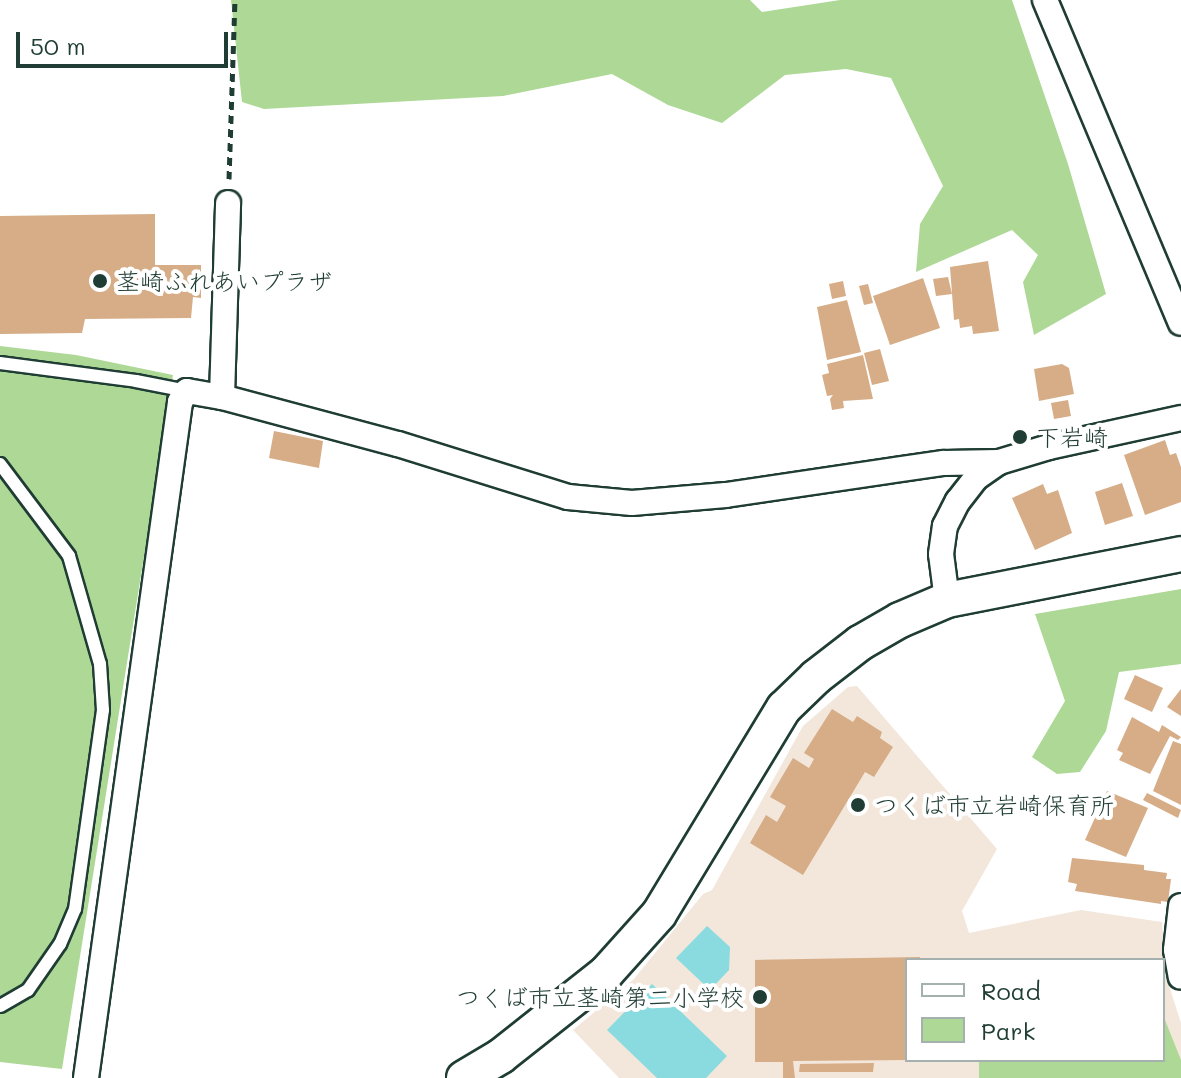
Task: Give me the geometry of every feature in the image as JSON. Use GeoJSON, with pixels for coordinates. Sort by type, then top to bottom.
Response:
{"type":"FeatureCollection","features":[{"type":"Feature","properties":{"kind":"street"},"geometry":{"type":"LineString","coordinates":[[1045,0],[1181,323]]}},
{"type":"Feature","properties":{"kind":"street"},"geometry":{"type":"LineString","coordinates":[[222,397],[228,203]]}},
{"type":"Feature","properties":{"kind":"street"},"geometry":{"type":"LineString","coordinates":[[86,1078],[180,402],[187,391],[222,397],[398,444],[568,497],[619,502],[726,495],[944,463],[999,462],[1049,447],[1181,418]]}},
{"type":"Feature","properties":{"kind":"street"},"geometry":{"type":"LineString","coordinates":[[947,600],[941,554],[945,526],[958,501],[976,478],[999,462]]}},
{"type":"Feature","properties":{"kind":"street"},"geometry":{"type":"LineString","coordinates":[[464,1078],[501,1056],[595,982],[659,914],[784,708],[816,677],[860,643],[900,620],[947,600],[1181,554]]}},
{"type":"Feature","properties":{"kind":"street"},"geometry":{"type":"LineString","coordinates":[[1181,906],[1176,950],[1181,977]]}},
{"type":"Feature","properties":{"kind":"lane"},"geometry":{"type":"LineString","coordinates":[[0,363],[187,391]]}},
{"type":"Feature","properties":{"kind":"lane"},"geometry":{"type":"LineString","coordinates":[[0,464],[69,556],[100,664],[103,710],[75,909],[60,944],[28,990],[0,1006]]}},
{"type":"Feature","properties":{"kind":"path"},"geometry":{"type":"LineString","coordinates":[[228,203],[235,0]]}},
{"type":"Feature","properties":{"kind":"shaded area"},"geometry":{"type":"Polygon","coordinates":[[[857,686],[997,849],[962,911],[969,933],[1081,910],[1162,922],[1165,958],[905,958],[905,1062],[1165,1062],[1165,962],[1166,976],[1181,1023],[1181,1078],[619,1078],[573,1030],[634,979],[703,894],[712,890],[803,726],[848,687],[857,686]]]}},
{"type":"Feature","properties":{"kind":"green space"},"geometry":{"type":"Polygon","coordinates":[[[231,0],[750,0],[762,12],[840,0],[1012,0],[1068,164],[1106,294],[1034,335],[1023,282],[1038,255],[1012,230],[916,272],[920,224],[943,186],[891,78],[846,69],[785,75],[722,123],[668,105],[612,74],[503,96],[264,109],[242,102],[231,0]]]}},
{"type":"Feature","properties":{"kind":"green space"},"geometry":{"type":"Polygon","coordinates":[[[0,346],[76,355],[173,375],[62,1069],[0,1062],[0,346]]]}},
{"type":"Feature","properties":{"kind":"green space"},"geometry":{"type":"Polygon","coordinates":[[[1181,589],[1181,664],[1119,672],[1106,731],[1080,772],[1057,774],[1032,757],[1065,701],[1035,614],[1181,589]]]}},
{"type":"Feature","properties":{"kind":"green space"},"geometry":{"type":"Polygon","coordinates":[[[1165,1020],[1181,1060],[1181,1078],[979,1078],[979,1062],[1165,1062],[1165,1020]]]}},
{"type":"Feature","properties":{"kind":"water"},"geometry":{"type":"Polygon","coordinates":[[[707,926],[730,947],[729,970],[710,990],[676,958],[707,926]]]}},
{"type":"Feature","properties":{"kind":"water"},"geometry":{"type":"Polygon","coordinates":[[[652,984],[727,1056],[706,1078],[657,1078],[607,1030],[652,984]]]}},
{"type":"Feature","properties":{"kind":"building","name":"茎崎ふれあいプラザ"},"geometry":{"type":"Polygon","coordinates":[[[155,214],[155,265],[201,265],[201,298],[193,297],[191,318],[85,319],[82,333],[0,334],[0,216],[155,214]]]}},
{"type":"Feature","properties":{"kind":"building"},"geometry":{"type":"Polygon","coordinates":[[[988,261],[999,331],[973,334],[972,326],[960,328],[959,319],[954,320],[950,267],[988,261]]]}},
{"type":"Feature","properties":{"kind":"building"},"geometry":{"type":"Polygon","coordinates":[[[948,277],[952,294],[936,296],[933,279],[948,277]]]}},
{"type":"Feature","properties":{"kind":"building"},"geometry":{"type":"Polygon","coordinates":[[[923,278],[940,328],[890,345],[873,296],[923,278]]]}},
{"type":"Feature","properties":{"kind":"building"},"geometry":{"type":"Polygon","coordinates":[[[843,281],[846,296],[832,299],[829,284],[843,281]]]}},
{"type":"Feature","properties":{"kind":"building"},"geometry":{"type":"Polygon","coordinates":[[[868,284],[873,303],[864,305],[859,286],[868,284]]]}},
{"type":"Feature","properties":{"kind":"building"},"geometry":{"type":"Polygon","coordinates":[[[847,300],[861,352],[827,360],[817,307],[847,300]]]}},
{"type":"Feature","properties":{"kind":"building"},"geometry":{"type":"Polygon","coordinates":[[[880,349],[889,381],[872,385],[864,353],[880,349]]]}},
{"type":"Feature","properties":{"kind":"building"},"geometry":{"type":"Polygon","coordinates":[[[863,355],[873,399],[843,401],[844,408],[832,410],[830,399],[833,395],[827,396],[822,375],[829,373],[827,364],[863,355]]]}},
{"type":"Feature","properties":{"kind":"building"},"geometry":{"type":"Polygon","coordinates":[[[1062,364],[1069,368],[1074,394],[1039,401],[1034,369],[1062,364]]]}},
{"type":"Feature","properties":{"kind":"building"},"geometry":{"type":"Polygon","coordinates":[[[1068,400],[1071,416],[1054,419],[1051,403],[1068,400]]]}},
{"type":"Feature","properties":{"kind":"building"},"geometry":{"type":"Polygon","coordinates":[[[274,431],[323,441],[319,468],[269,458],[274,431]]]}},
{"type":"Feature","properties":{"kind":"building"},"geometry":{"type":"Polygon","coordinates":[[[1165,440],[1170,455],[1176,453],[1181,467],[1181,502],[1145,515],[1124,455],[1165,440]]]}},
{"type":"Feature","properties":{"kind":"building"},"geometry":{"type":"Polygon","coordinates":[[[1122,483],[1133,516],[1105,525],[1095,492],[1122,483]]]}},
{"type":"Feature","properties":{"kind":"building"},"geometry":{"type":"Polygon","coordinates":[[[1043,484],[1047,494],[1058,490],[1072,533],[1035,550],[1012,498],[1043,484]]]}},
{"type":"Feature","properties":{"kind":"building"},"geometry":{"type":"Polygon","coordinates":[[[1135,675],[1163,688],[1152,712],[1124,699],[1135,675]]]}},
{"type":"Feature","properties":{"kind":"building"},"geometry":{"type":"Polygon","coordinates":[[[1181,689],[1181,716],[1167,707],[1181,689]]]}},
{"type":"Feature","properties":{"kind":"building"},"geometry":{"type":"Polygon","coordinates":[[[832,709],[853,722],[857,716],[882,732],[880,738],[893,747],[874,777],[865,772],[803,875],[750,843],[766,815],[777,822],[786,806],[770,797],[793,758],[809,768],[814,759],[804,753],[832,709]]]}},
{"type":"Feature","properties":{"kind":"building"},"geometry":{"type":"Polygon","coordinates":[[[1132,717],[1159,732],[1162,725],[1181,737],[1178,740],[1170,736],[1150,774],[1119,760],[1123,753],[1117,750],[1132,717]]]}},
{"type":"Feature","properties":{"kind":"building"},"geometry":{"type":"Polygon","coordinates":[[[1173,741],[1181,744],[1181,805],[1153,791],[1173,741]]]}},
{"type":"Feature","properties":{"kind":"building"},"geometry":{"type":"Polygon","coordinates":[[[1107,791],[1148,808],[1126,857],[1085,840],[1107,791]]]}},
{"type":"Feature","properties":{"kind":"building"},"geometry":{"type":"Polygon","coordinates":[[[1147,793],[1181,810],[1178,818],[1143,800],[1147,793]]]}},
{"type":"Feature","properties":{"kind":"building"},"geometry":{"type":"Polygon","coordinates":[[[1072,858],[1144,865],[1144,870],[1167,873],[1166,879],[1171,879],[1168,902],[1161,901],[1161,904],[1075,891],[1077,884],[1068,882],[1072,858]]]}},
{"type":"Feature","properties":{"kind":"building"},"geometry":{"type":"Polygon","coordinates":[[[920,957],[905,958],[905,1060],[793,1061],[795,1078],[783,1078],[783,1062],[755,1062],[755,960],[920,957]]]}},
{"type":"Feature","properties":{"kind":"building"},"geometry":{"type":"Polygon","coordinates":[[[874,1063],[873,1072],[799,1072],[800,1064],[874,1063]]]}},
{"type":"Feature","properties":{"kind":"place","name":"茎崎ふれあいプラザ"},"geometry":{"type":"Point","coordinates":[100,281]}},
{"type":"Feature","properties":{"kind":"place","name":"下岩崎"},"geometry":{"type":"Point","coordinates":[1020,437]}},
{"type":"Feature","properties":{"kind":"place","name":"つくば市立岩崎保育所"},"geometry":{"type":"Point","coordinates":[858,805]}},
{"type":"Feature","properties":{"kind":"place","name":"つくば市立茎崎第二小学校"},"geometry":{"type":"Point","coordinates":[760,997]}}]}
